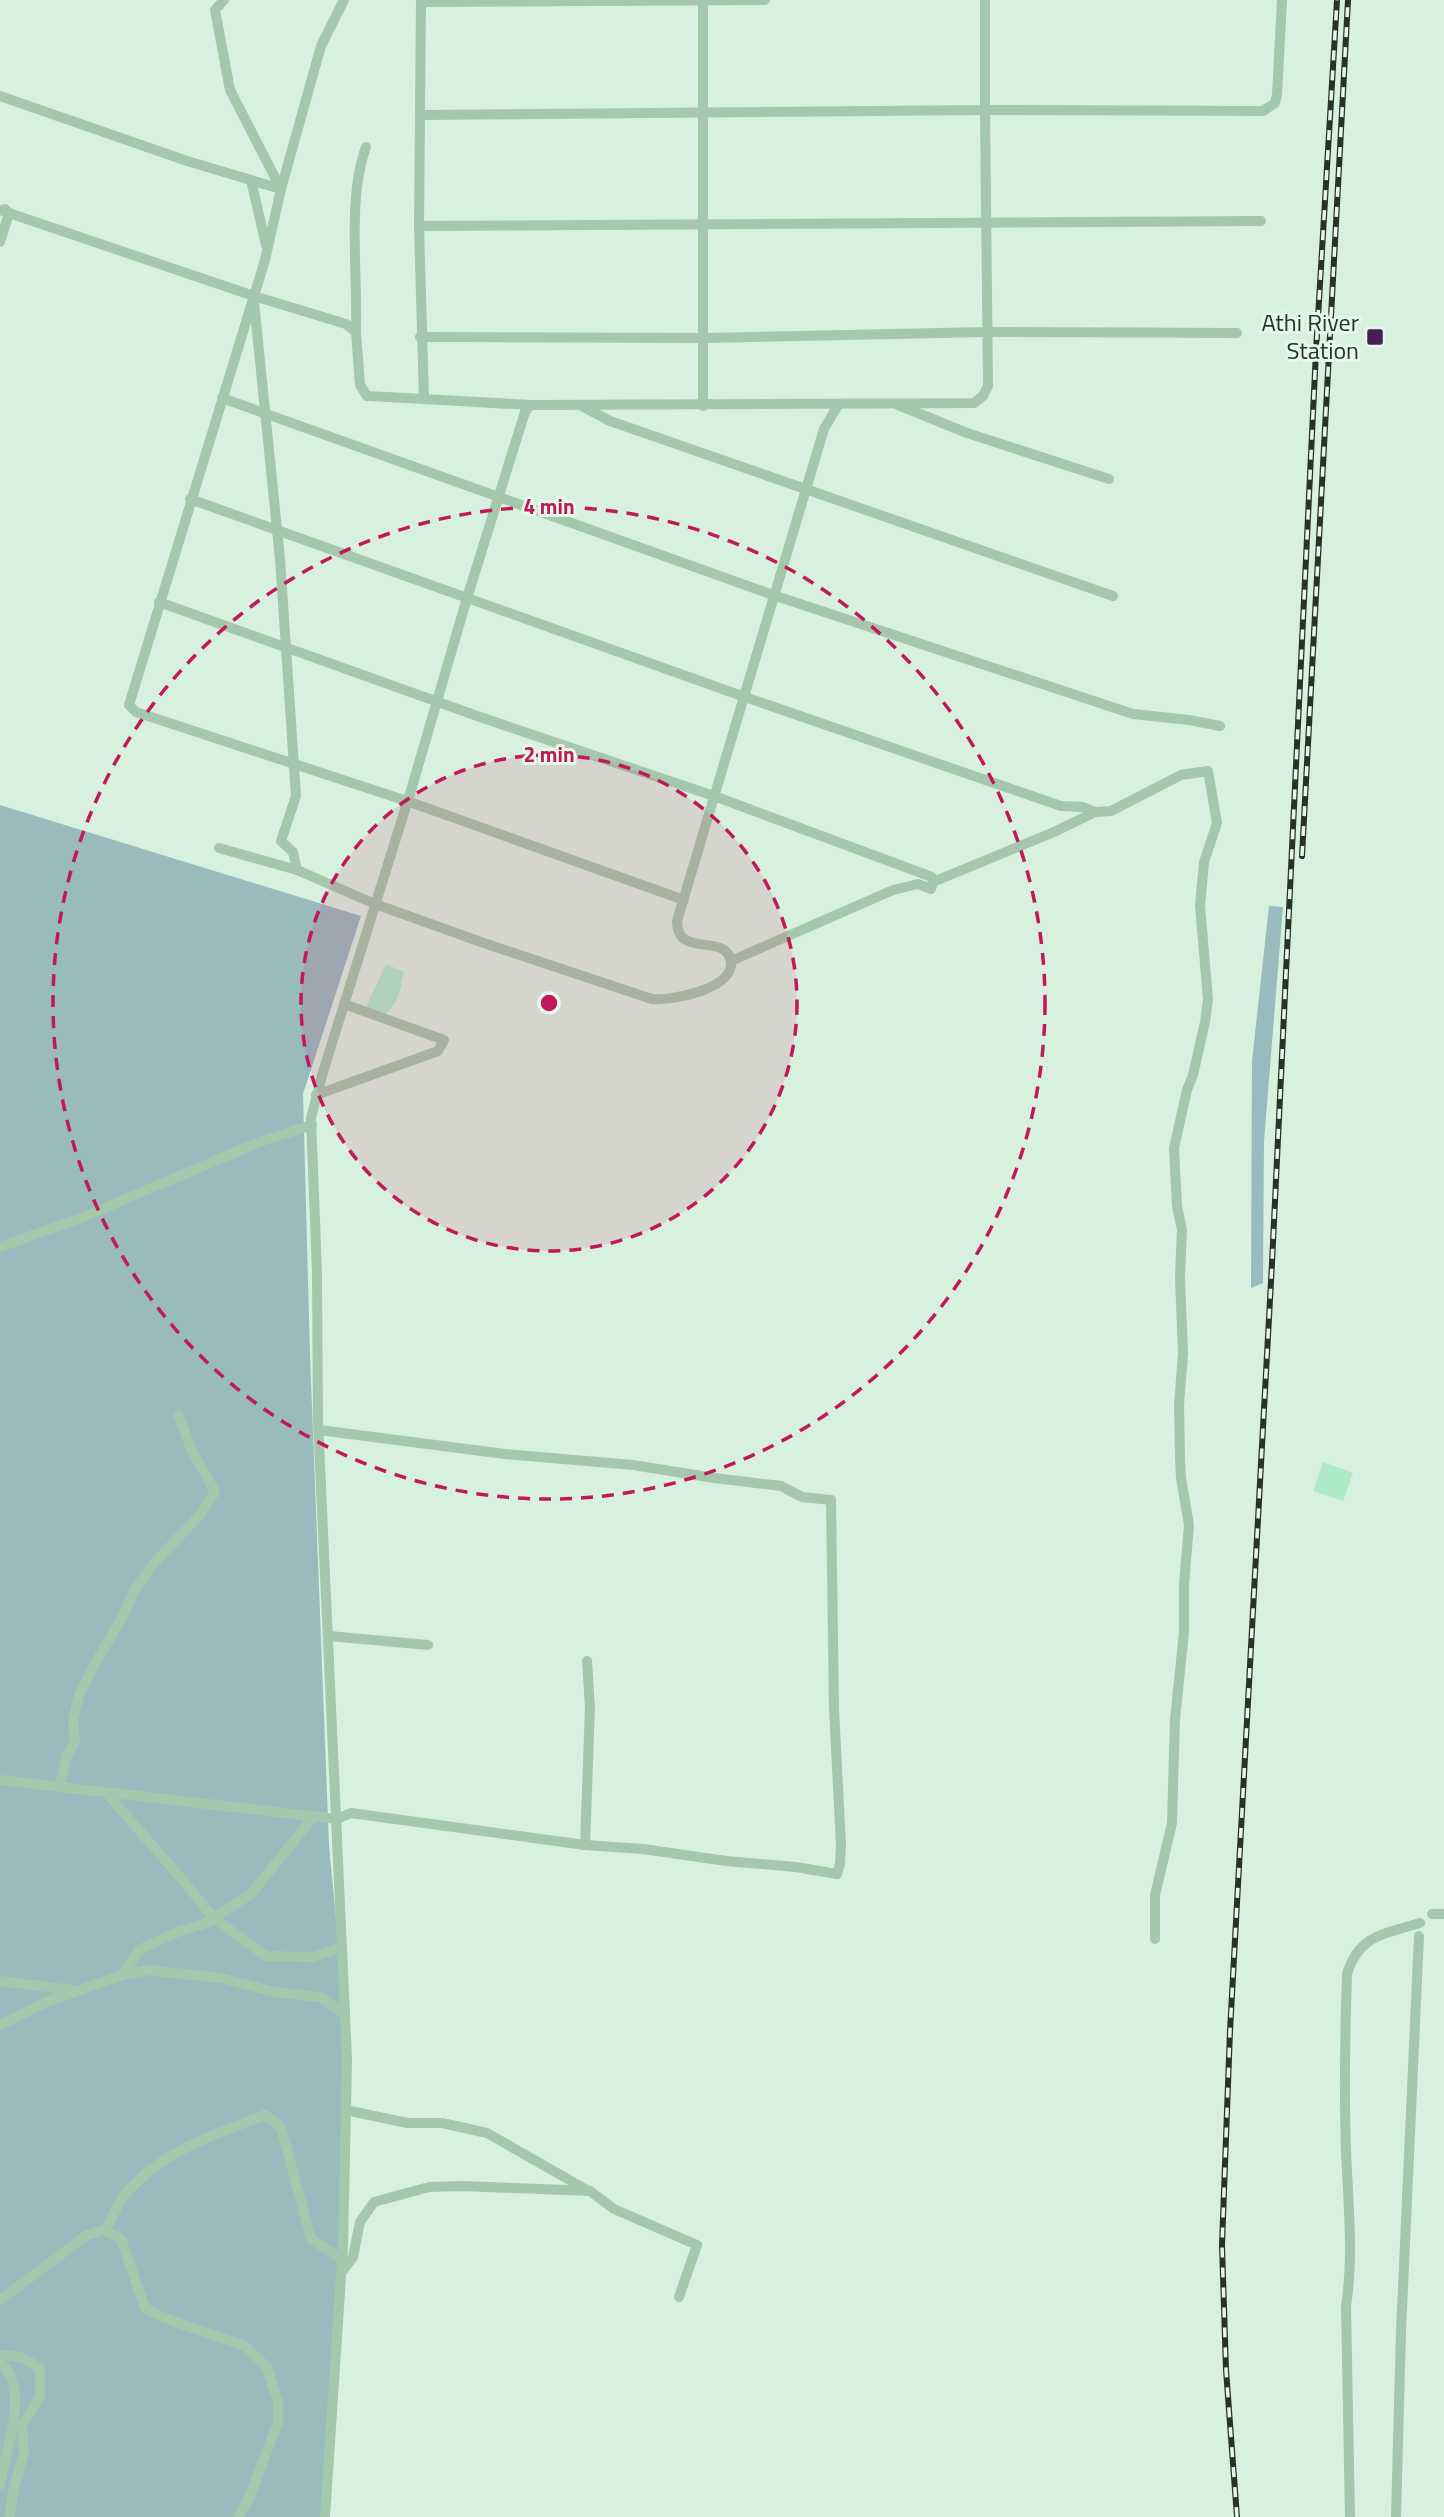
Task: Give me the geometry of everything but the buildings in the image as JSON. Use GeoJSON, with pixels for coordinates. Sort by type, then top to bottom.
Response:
{"type":"FeatureCollection","features":[{"type":"Feature","properties":{"kind":"street"},"geometry":{"type":"LineString","coordinates":[[224,0],[215,10],[230,90],[281,189]]}},
{"type":"Feature","properties":{"kind":"street"},"geometry":{"type":"LineString","coordinates":[[344,0],[321,46],[254,296],[129,705],[132,709],[407,801],[684,900]]}},
{"type":"Feature","properties":{"kind":"street"},"geometry":{"type":"LineString","coordinates":[[703,0],[703,406]]}},
{"type":"Feature","properties":{"kind":"street"},"geometry":{"type":"LineString","coordinates":[[424,399],[420,337],[419,226],[421,1],[765,0]]}},
{"type":"Feature","properties":{"kind":"street"},"geometry":{"type":"LineString","coordinates":[[366,147],[358,170],[356,332],[360,385],[367,396],[530,405],[974,403],[983,396],[988,386],[985,0]]}},
{"type":"Feature","properties":{"kind":"street"},"geometry":{"type":"LineString","coordinates":[[420,115],[985,110],[1263,111],[1275,103],[1277,96],[1282,0]]}},
{"type":"Feature","properties":{"kind":"street"},"geometry":{"type":"LineString","coordinates":[[0,96],[187,161],[281,189]]}},
{"type":"Feature","properties":{"kind":"street"},"geometry":{"type":"LineString","coordinates":[[251,180],[267,248]]}},
{"type":"Feature","properties":{"kind":"street"},"geometry":{"type":"LineString","coordinates":[[0,203],[4,211],[0,242]]}},
{"type":"Feature","properties":{"kind":"street"},"geometry":{"type":"LineString","coordinates":[[4,211],[254,296],[346,324],[356,332]]}},
{"type":"Feature","properties":{"kind":"street"},"geometry":{"type":"LineString","coordinates":[[419,226],[1261,221]]}},
{"type":"Feature","properties":{"kind":"street"},"geometry":{"type":"LineString","coordinates":[[254,296],[277,530],[296,796],[281,841],[293,852],[296,870]]}},
{"type":"Feature","properties":{"kind":"street"},"geometry":{"type":"LineString","coordinates":[[420,337],[704,338],[988,332],[1237,333]]}},
{"type":"Feature","properties":{"kind":"street"},"geometry":{"type":"LineString","coordinates":[[222,398],[773,595],[1133,715],[1220,726]]}},
{"type":"Feature","properties":{"kind":"street"},"geometry":{"type":"LineString","coordinates":[[578,404],[610,421],[805,491],[1113,596]]}},
{"type":"Feature","properties":{"kind":"street"},"geometry":{"type":"LineString","coordinates":[[895,404],[967,433],[1109,479]]}},
{"type":"Feature","properties":{"kind":"street"},"geometry":{"type":"LineString","coordinates":[[325,2517],[342,2259],[346,2110],[345,2014],[319,1430],[312,1125],[316,1095],[498,498],[525,412],[530,405]]}},
{"type":"Feature","properties":{"kind":"street"},"geometry":{"type":"LineString","coordinates":[[219,848],[296,870],[375,904],[652,999],[664,1000],[711,988],[724,980],[729,974],[731,961],[727,953],[719,947],[692,944],[681,935],[677,921],[742,696],[824,429],[838,405]]}},
{"type":"Feature","properties":{"kind":"street"},"geometry":{"type":"LineString","coordinates":[[190,499],[742,696],[1061,806],[1082,807],[1095,812]]}},
{"type":"Feature","properties":{"kind":"street"},"geometry":{"type":"LineString","coordinates":[[159,602],[714,796],[927,874],[933,881]]}},
{"type":"Feature","properties":{"kind":"street"},"geometry":{"type":"LineString","coordinates":[[933,881],[1001,855],[1095,812],[1111,811],[1181,775],[1208,771],[1217,823],[1204,862],[1200,906],[1208,999],[1194,1075],[1187,1090],[1174,1148],[1177,1206],[1182,1230],[1180,1457],[1189,1525],[1184,1584],[1184,1632],[1175,1719],[1171,1823],[1155,1895],[1155,1939]]}},
{"type":"Feature","properties":{"kind":"street"},"geometry":{"type":"LineString","coordinates":[[731,961],[893,890],[918,884],[931,889],[933,881]]}},
{"type":"Feature","properties":{"kind":"street"},"geometry":{"type":"LineString","coordinates":[[316,1095],[438,1051],[444,1040],[344,1004]]}},
{"type":"Feature","properties":{"kind":"street"},"geometry":{"type":"LineString","coordinates":[[0,1247],[81,1218],[262,1141],[312,1125]]}},
{"type":"Feature","properties":{"kind":"street"},"geometry":{"type":"LineString","coordinates":[[59,1787],[67,1755],[75,1742],[73,1720],[79,1695],[93,1667],[123,1616],[134,1591],[153,1564],[200,1515],[215,1492],[191,1449],[178,1416]]}},
{"type":"Feature","properties":{"kind":"street"},"geometry":{"type":"LineString","coordinates":[[0,1780],[337,1819],[351,1813],[585,1845],[643,1849],[837,1874],[841,1845],[834,1709],[831,1500],[802,1497],[781,1486],[633,1465],[505,1454],[319,1430]]}},
{"type":"Feature","properties":{"kind":"street"},"geometry":{"type":"LineString","coordinates":[[329,1636],[428,1645]]}},
{"type":"Feature","properties":{"kind":"street"},"geometry":{"type":"LineString","coordinates":[[585,1845],[590,1709],[587,1661]]}},
{"type":"Feature","properties":{"kind":"street"},"geometry":{"type":"LineString","coordinates":[[107,1793],[211,1914],[266,1956],[312,1957],[342,1947]]}},
{"type":"Feature","properties":{"kind":"street"},"geometry":{"type":"LineString","coordinates":[[122,1975],[139,1950],[177,1932],[206,1923],[251,1894],[314,1816]]}},
{"type":"Feature","properties":{"kind":"street"},"geometry":{"type":"LineString","coordinates":[[1350,2517],[1346,2306],[1349,2240],[1344,2074],[1347,1974],[1352,1958],[1366,1942],[1381,1934],[1420,1923]]}},
{"type":"Feature","properties":{"kind":"street"},"geometry":{"type":"LineString","coordinates":[[1396,2517],[1401,2331],[1419,1936]]}},
{"type":"Feature","properties":{"kind":"street"},"geometry":{"type":"LineString","coordinates":[[0,2025],[74,1991],[122,1975],[147,1970],[221,1978],[274,1992],[320,1997],[345,2014]]}},
{"type":"Feature","properties":{"kind":"street"},"geometry":{"type":"LineString","coordinates":[[0,1981],[74,1991]]}},
{"type":"Feature","properties":{"kind":"street"},"geometry":{"type":"LineString","coordinates":[[0,2014],[20,2014]]}},
{"type":"Feature","properties":{"kind":"street"},"geometry":{"type":"LineString","coordinates":[[346,2110],[407,2123],[442,2123],[487,2133],[590,2191],[614,2209],[697,2245],[679,2297]]}},
{"type":"Feature","properties":{"kind":"street"},"geometry":{"type":"LineString","coordinates":[[106,2230],[124,2197],[171,2155],[201,2138],[265,2115],[281,2127],[311,2239],[342,2259]]}},
{"type":"Feature","properties":{"kind":"street"},"geometry":{"type":"LineString","coordinates":[[340,2275],[354,2257],[360,2222],[373,2202],[429,2188],[462,2186],[590,2191]]}},
{"type":"Feature","properties":{"kind":"street"},"geometry":{"type":"LineString","coordinates":[[0,2300],[87,2235],[106,2230],[121,2239],[145,2308],[162,2317],[245,2346],[267,2368],[278,2402],[278,2422],[248,2501],[238,2517]]}},
{"type":"Feature","properties":{"kind":"street"},"geometry":{"type":"LineString","coordinates":[[0,2355],[21,2357],[40,2368],[40,2396],[22,2426],[24,2453],[13,2492],[10,2517]]}},
{"type":"Feature","properties":{"kind":"street"},"geometry":{"type":"LineString","coordinates":[[0,2362],[10,2376],[15,2400],[13,2426],[0,2485]]}},
{"type":"Feature","properties":{"kind":"street"},"geometry":{"type":"LineString","coordinates":[[0,2506],[10,2517]]}},
{"type":"Feature","properties":{"kind":"shaded area"},"geometry":{"type":"Polygon","coordinates":[[[0,805],[361,916],[303,1094],[329,1845],[345,2014],[341,2210],[328,2517],[0,2517],[0,805]]]}},
{"type":"Feature","properties":{"kind":"shaded area"},"geometry":{"type":"Polygon","coordinates":[[[1269,906],[1283,907],[1264,1141],[1263,1283],[1251,1288],[1252,1061],[1269,906]]]}},
{"type":"Feature","properties":{"kind":"sand"},"geometry":{"type":"Polygon","coordinates":[[[386,964],[404,972],[396,1001],[383,1015],[366,1007],[386,964]]]}},
{"type":"Feature","properties":{"kind":"sand"},"geometry":{"type":"Polygon","coordinates":[[[1323,1462],[1353,1473],[1343,1501],[1313,1491],[1323,1462]]]}},
{"type":"Feature","properties":{"kind":"railway"},"geometry":{"type":"LineString","coordinates":[[1237,2517],[1226,2370],[1222,2245],[1230,2031],[1272,1263],[1316,351],[1337,0]]}},
{"type":"Feature","properties":{"kind":"railway"},"geometry":{"type":"LineString","coordinates":[[1302,856],[1348,0]]}},
{"type":"Feature","properties":{"kind":"place","name":"Athi River Station"},"geometry":{"type":"Point","coordinates":[1375,337]}}]}
